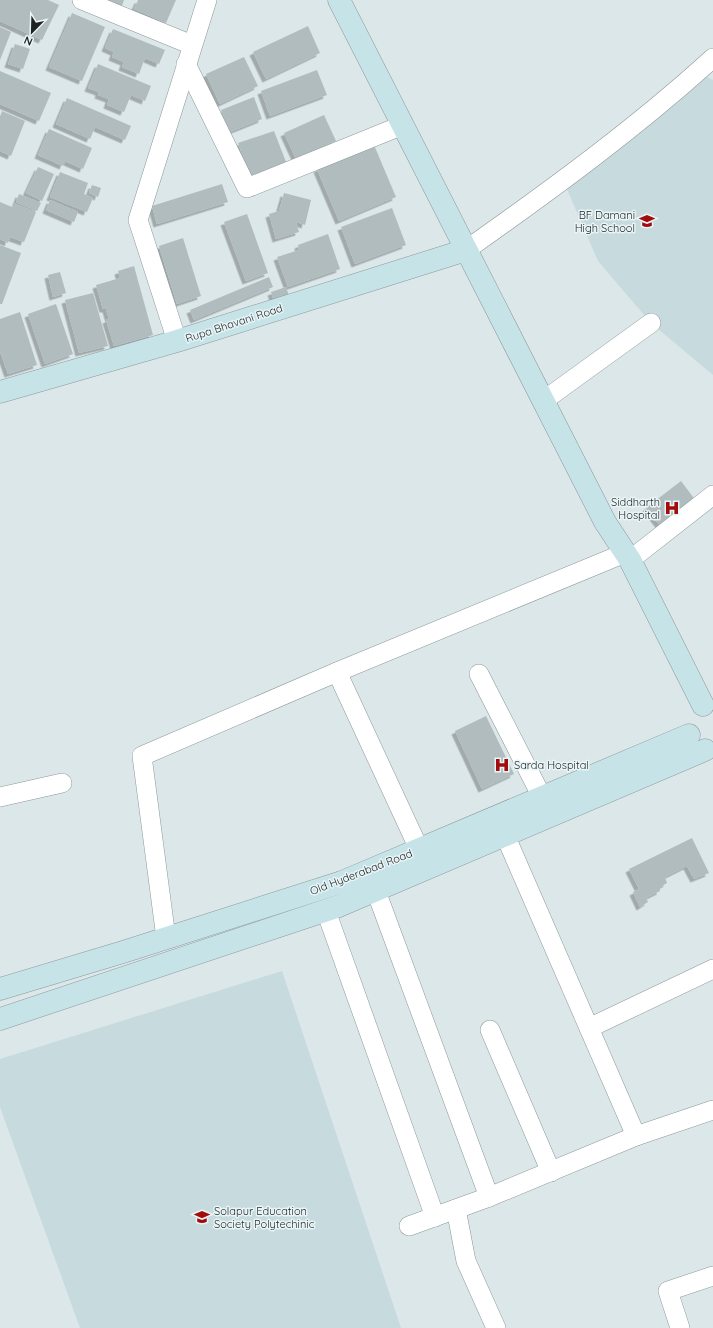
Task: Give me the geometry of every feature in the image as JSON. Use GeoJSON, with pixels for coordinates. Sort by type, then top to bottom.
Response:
{"type":"FeatureCollection","features":[{"type":"Feature","properties":{"kind":"main road"},"geometry":{"type":"LineString","coordinates":[[339,0],[605,522],[627,557],[708,704],[693,713],[688,725],[689,734],[696,744],[709,751]]}},
{"type":"Feature","properties":{"kind":"main road","name":"Rupa Bhavani Road"},"geometry":{"type":"LineString","coordinates":[[0,392],[177,341],[466,250]]}},
{"type":"Feature","properties":{"kind":"main road","name":"Old Hyderabad Road"},"geometry":{"type":"LineString","coordinates":[[0,989],[342,882],[689,734]]}},
{"type":"Feature","properties":{"kind":"main road"},"geometry":{"type":"LineString","coordinates":[[0,1019],[326,911],[709,751]]}},
{"type":"Feature","properties":{"kind":"street"},"geometry":{"type":"LineString","coordinates":[[82,0],[192,45]]}},
{"type":"Feature","properties":{"kind":"street"},"geometry":{"type":"LineString","coordinates":[[177,341],[138,220],[207,0]]}},
{"type":"Feature","properties":{"kind":"street"},"geometry":{"type":"LineString","coordinates":[[466,250],[563,180],[636,124],[713,58]]}},
{"type":"Feature","properties":{"kind":"street"},"geometry":{"type":"LineString","coordinates":[[186,64],[247,188],[403,125]]}},
{"type":"Feature","properties":{"kind":"street"},"geometry":{"type":"LineString","coordinates":[[543,400],[651,323]]}},
{"type":"Feature","properties":{"kind":"street"},"geometry":{"type":"LineString","coordinates":[[166,938],[142,756],[337,672],[627,557],[713,495]]}},
{"type":"Feature","properties":{"kind":"street"},"geometry":{"type":"LineString","coordinates":[[337,672],[419,849]]}},
{"type":"Feature","properties":{"kind":"street"},"geometry":{"type":"LineString","coordinates":[[479,674],[542,797]]}},
{"type":"Feature","properties":{"kind":"street"},"geometry":{"type":"LineString","coordinates":[[0,797],[62,783]]}},
{"type":"Feature","properties":{"kind":"street"},"geometry":{"type":"LineString","coordinates":[[505,835],[636,1136]]}},
{"type":"Feature","properties":{"kind":"street"},"geometry":{"type":"LineString","coordinates":[[376,891],[489,1197]]}},
{"type":"Feature","properties":{"kind":"street"},"geometry":{"type":"LineString","coordinates":[[326,911],[435,1217]]}},
{"type":"Feature","properties":{"kind":"street"},"geometry":{"type":"LineString","coordinates":[[589,1028],[713,969]]}},
{"type":"Feature","properties":{"kind":"street"},"geometry":{"type":"LineString","coordinates":[[490,1030],[550,1172]]}},
{"type":"Feature","properties":{"kind":"street"},"geometry":{"type":"LineString","coordinates":[[409,1226],[489,1197],[636,1136],[713,1110]]}},
{"type":"Feature","properties":{"kind":"street"},"geometry":{"type":"LineString","coordinates":[[456,1209],[466,1261],[496,1328]]}},
{"type":"Feature","properties":{"kind":"street"},"geometry":{"type":"LineString","coordinates":[[680,1328],[668,1291],[713,1276]]}},
{"type":"Feature","properties":{"kind":"shaded area","name":"BF Damani High School"},"geometry":{"type":"Polygon","coordinates":[[[697,72],[713,80],[713,375],[651,323],[598,261],[563,180],[697,72]]]}},
{"type":"Feature","properties":{"kind":"shaded area","name":"Solapur Education Society Polytechinic"},"geometry":{"type":"Polygon","coordinates":[[[282,971],[401,1328],[80,1328],[0,1107],[0,1059],[282,971]]]}},
{"type":"Feature","properties":{"kind":"building"},"geometry":{"type":"Polygon","coordinates":[[[0,0],[48,0],[59,5],[42,40],[0,21],[0,0]]]}},
{"type":"Feature","properties":{"kind":"building"},"geometry":{"type":"Polygon","coordinates":[[[101,0],[124,0],[121,8],[101,0]]]}},
{"type":"Feature","properties":{"kind":"building"},"geometry":{"type":"Polygon","coordinates":[[[138,0],[176,0],[166,23],[134,9],[138,0]]]}},
{"type":"Feature","properties":{"kind":"building"},"geometry":{"type":"Polygon","coordinates":[[[72,13],[105,27],[82,81],[49,67],[72,13]]]}},
{"type":"Feature","properties":{"kind":"building"},"geometry":{"type":"Polygon","coordinates":[[[308,26],[320,53],[266,79],[253,52],[308,26]]]}},
{"type":"Feature","properties":{"kind":"building"},"geometry":{"type":"Polygon","coordinates":[[[0,27],[11,32],[0,60],[0,27]]]}},
{"type":"Feature","properties":{"kind":"building"},"geometry":{"type":"Polygon","coordinates":[[[113,29],[165,50],[159,64],[145,58],[139,74],[122,67],[124,62],[112,57],[114,52],[105,48],[113,29]]]}},
{"type":"Feature","properties":{"kind":"building"},"geometry":{"type":"Polygon","coordinates":[[[15,44],[30,49],[23,69],[8,64],[15,44]]]}},
{"type":"Feature","properties":{"kind":"building"},"geometry":{"type":"Polygon","coordinates":[[[244,57],[258,86],[220,104],[206,74],[244,57]]]}},
{"type":"Feature","properties":{"kind":"building"},"geometry":{"type":"Polygon","coordinates":[[[98,64],[151,86],[145,101],[131,95],[124,112],[107,105],[109,99],[98,95],[99,92],[88,88],[98,64]]]}},
{"type":"Feature","properties":{"kind":"building"},"geometry":{"type":"Polygon","coordinates":[[[317,70],[327,95],[270,116],[261,91],[317,70]]]}},
{"type":"Feature","properties":{"kind":"building"},"geometry":{"type":"Polygon","coordinates":[[[0,71],[51,93],[39,121],[0,104],[0,71]]]}},
{"type":"Feature","properties":{"kind":"building"},"geometry":{"type":"Polygon","coordinates":[[[254,97],[262,119],[230,132],[221,110],[254,97]]]}},
{"type":"Feature","properties":{"kind":"building"},"geometry":{"type":"Polygon","coordinates":[[[67,98],[131,126],[125,140],[95,127],[90,139],[56,124],[67,98]]]}},
{"type":"Feature","properties":{"kind":"building"},"geometry":{"type":"Polygon","coordinates":[[[2,111],[25,121],[11,156],[0,151],[0,117],[2,111]]]}},
{"type":"Feature","properties":{"kind":"building"},"geometry":{"type":"Polygon","coordinates":[[[324,115],[336,141],[296,159],[284,133],[324,115]]]}},
{"type":"Feature","properties":{"kind":"building"},"geometry":{"type":"Polygon","coordinates":[[[49,129],[92,148],[83,169],[65,161],[63,166],[38,155],[49,129]]]}},
{"type":"Feature","properties":{"kind":"building"},"geometry":{"type":"Polygon","coordinates":[[[274,131],[286,162],[250,176],[238,143],[274,131]]]}},
{"type":"Feature","properties":{"kind":"building"},"geometry":{"type":"Polygon","coordinates":[[[374,145],[396,197],[339,221],[317,169],[374,145]]]}},
{"type":"Feature","properties":{"kind":"building"},"geometry":{"type":"Polygon","coordinates":[[[38,167],[54,174],[42,201],[26,193],[38,167]]]}},
{"type":"Feature","properties":{"kind":"building"},"geometry":{"type":"Polygon","coordinates":[[[60,172],[88,183],[84,194],[93,198],[87,212],[50,197],[60,172]]]}},
{"type":"Feature","properties":{"kind":"building"},"geometry":{"type":"Polygon","coordinates":[[[222,184],[228,202],[157,224],[152,206],[222,184]]]}},
{"type":"Feature","properties":{"kind":"building"},"geometry":{"type":"Polygon","coordinates":[[[92,185],[101,188],[98,197],[89,193],[92,185]]]}},
{"type":"Feature","properties":{"kind":"building"},"geometry":{"type":"Polygon","coordinates":[[[284,193],[311,200],[305,225],[296,222],[299,232],[276,239],[269,214],[279,211],[284,193]]]}},
{"type":"Feature","properties":{"kind":"building"},"geometry":{"type":"Polygon","coordinates":[[[19,194],[41,203],[37,211],[16,202],[19,194]]]}},
{"type":"Feature","properties":{"kind":"building"},"geometry":{"type":"Polygon","coordinates":[[[50,200],[78,212],[74,222],[46,210],[50,200]]]}},
{"type":"Feature","properties":{"kind":"building"},"geometry":{"type":"Polygon","coordinates":[[[0,202],[12,207],[13,203],[36,212],[24,242],[10,237],[8,243],[0,239],[0,202]]]}},
{"type":"Feature","properties":{"kind":"building"},"geometry":{"type":"Polygon","coordinates":[[[392,208],[406,245],[355,264],[341,227],[392,208]]]}},
{"type":"Feature","properties":{"kind":"building"},"geometry":{"type":"Polygon","coordinates":[[[247,214],[268,273],[246,281],[224,222],[247,214]]]}},
{"type":"Feature","properties":{"kind":"building"},"geometry":{"type":"Polygon","coordinates":[[[328,234],[340,269],[288,287],[277,257],[299,250],[298,245],[328,234]]]}},
{"type":"Feature","properties":{"kind":"building"},"geometry":{"type":"Polygon","coordinates":[[[183,238],[201,296],[177,304],[159,246],[183,238]]]}},
{"type":"Feature","properties":{"kind":"building"},"geometry":{"type":"Polygon","coordinates":[[[0,245],[21,253],[2,304],[0,304],[0,245]]]}},
{"type":"Feature","properties":{"kind":"building"},"geometry":{"type":"Polygon","coordinates":[[[134,266],[153,335],[114,346],[106,320],[109,319],[106,309],[103,309],[96,285],[120,278],[118,271],[134,266]]]}},
{"type":"Feature","properties":{"kind":"building"},"geometry":{"type":"Polygon","coordinates":[[[60,272],[66,293],[53,297],[48,275],[60,272]]]}},
{"type":"Feature","properties":{"kind":"building"},"geometry":{"type":"Polygon","coordinates":[[[269,277],[273,287],[194,320],[190,310],[269,277]]]}},
{"type":"Feature","properties":{"kind":"building"},"geometry":{"type":"Polygon","coordinates":[[[286,287],[289,296],[274,301],[271,292],[286,287]]]}},
{"type":"Feature","properties":{"kind":"building"},"geometry":{"type":"Polygon","coordinates":[[[93,293],[108,346],[79,353],[65,300],[93,293]]]}},
{"type":"Feature","properties":{"kind":"building"},"geometry":{"type":"Polygon","coordinates":[[[56,304],[73,354],[45,364],[28,314],[56,304]]]}},
{"type":"Feature","properties":{"kind":"building"},"geometry":{"type":"Polygon","coordinates":[[[20,312],[37,365],[8,374],[0,351],[0,319],[20,312]]]}},
{"type":"Feature","properties":{"kind":"building"},"geometry":{"type":"Polygon","coordinates":[[[681,481],[696,501],[662,528],[646,508],[681,481]]]}},
{"type":"Feature","properties":{"kind":"building"},"geometry":{"type":"Polygon","coordinates":[[[486,716],[514,774],[482,789],[455,731],[486,716]]]}},
{"type":"Feature","properties":{"kind":"building"},"geometry":{"type":"Polygon","coordinates":[[[692,838],[709,873],[694,879],[687,866],[665,877],[667,883],[660,887],[660,891],[646,898],[648,902],[640,907],[633,892],[639,889],[629,869],[692,838]]]}},
{"type":"Feature","properties":{"kind":"place","name":"BF Damani High School"},"geometry":{"type":"Point","coordinates":[647,221]}},
{"type":"Feature","properties":{"kind":"place","name":"Siddharth Hospital"},"geometry":{"type":"Point","coordinates":[672,508]}},
{"type":"Feature","properties":{"kind":"place","name":"Sarda Hospital"},"geometry":{"type":"Point","coordinates":[502,765]}},
{"type":"Feature","properties":{"kind":"place","name":"Solapur Education Society Polytechinic"},"geometry":{"type":"Point","coordinates":[202,1217]}}]}
